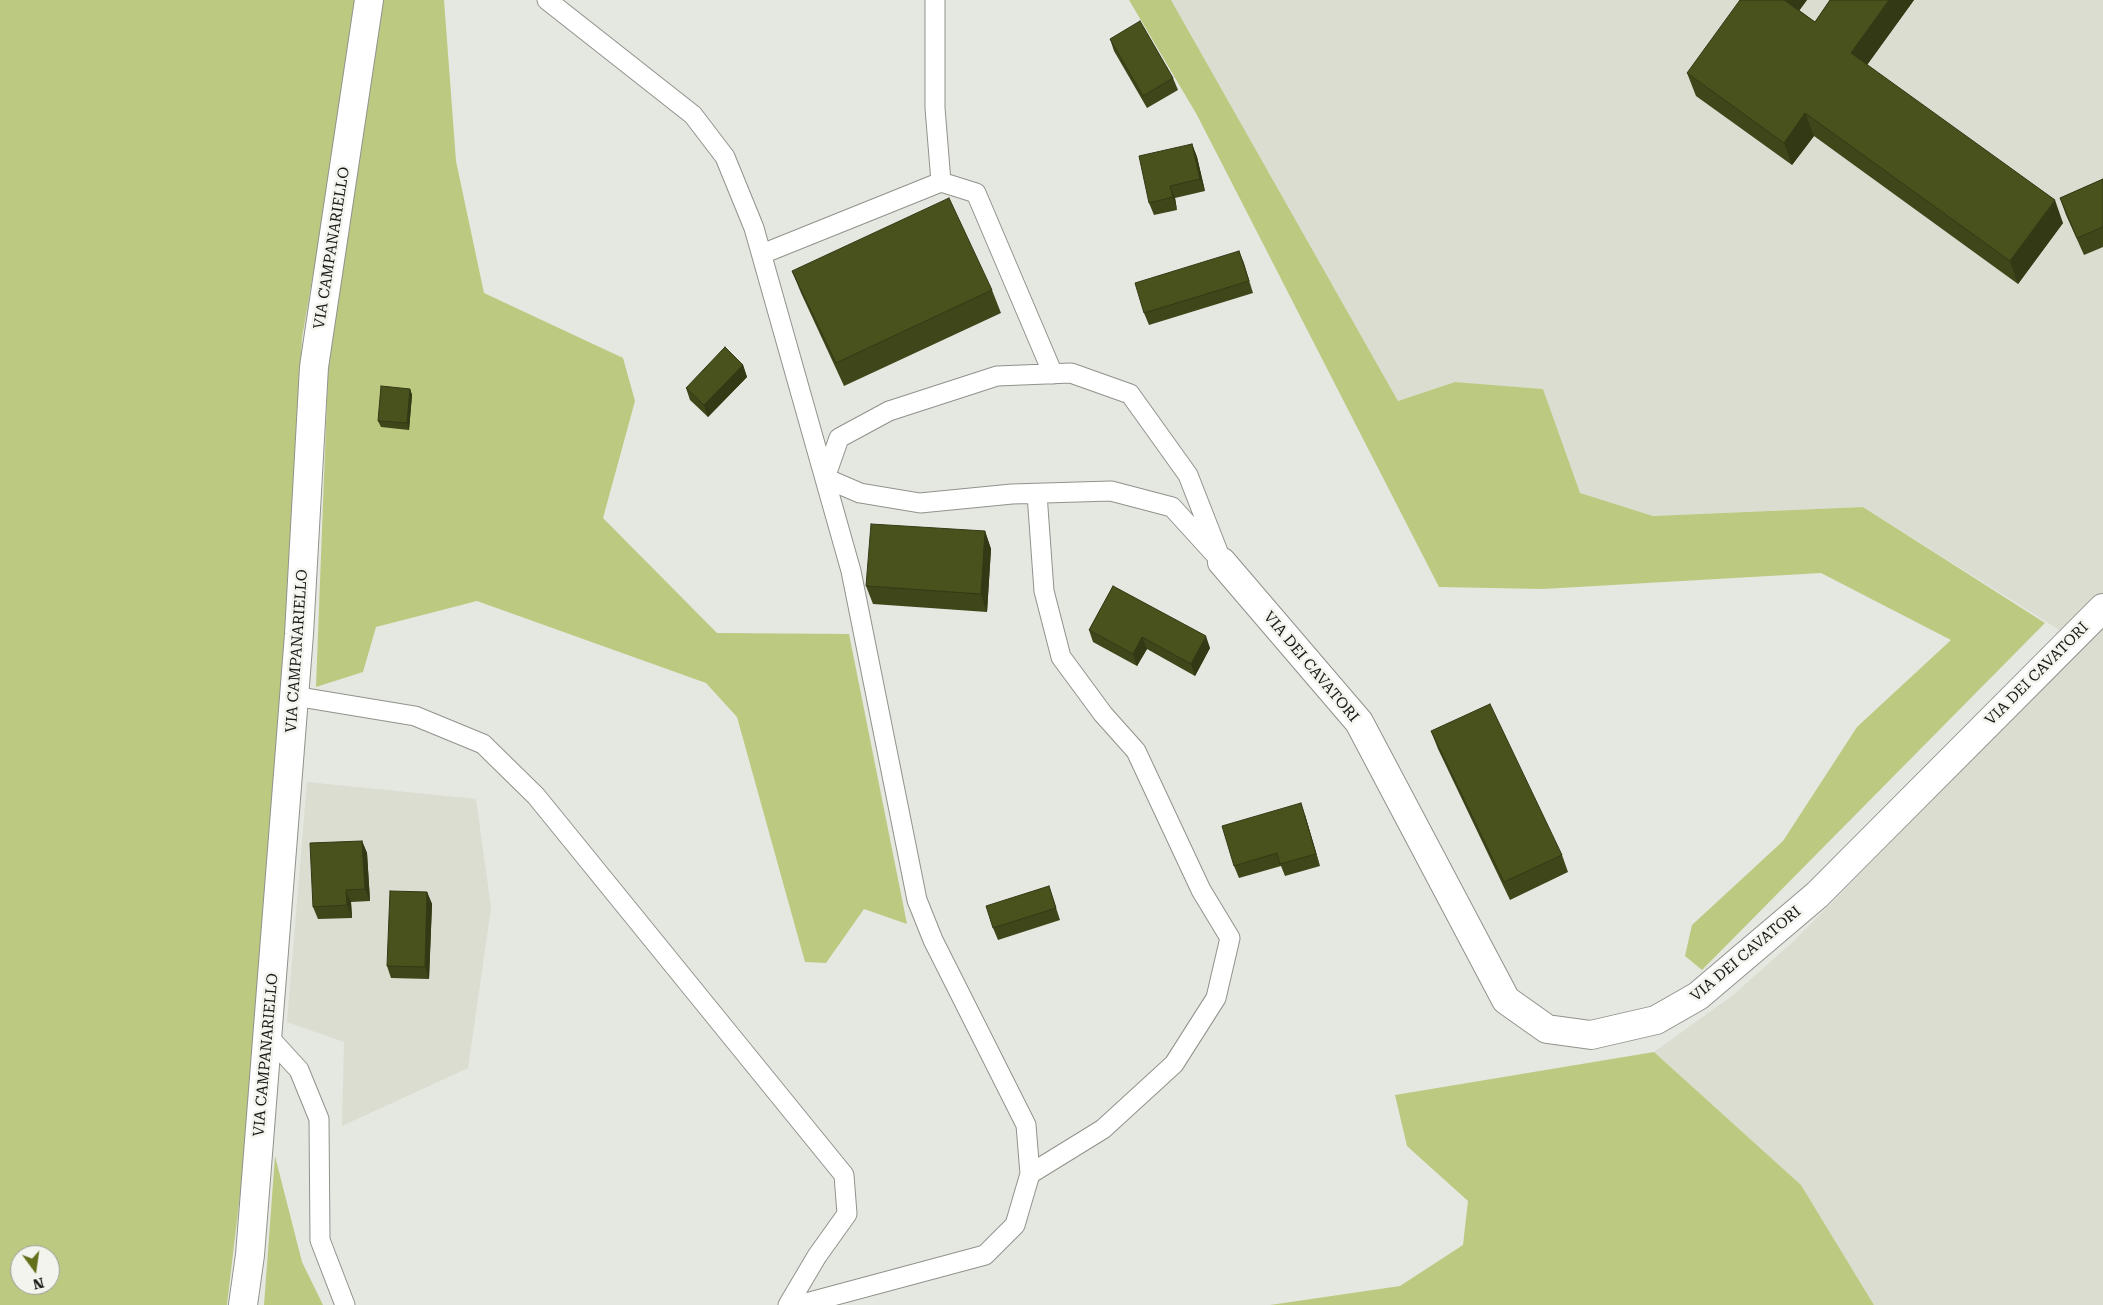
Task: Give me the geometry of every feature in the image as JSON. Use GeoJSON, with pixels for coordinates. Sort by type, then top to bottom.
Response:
{"type":"FeatureCollection","features":[{"type":"Feature","properties":{"kind":"street","name":"VIA CAMPANARIELLO"},"geometry":{"type":"LineString","coordinates":[[243,1305],[250,1255],[294,696],[314,367],[369,0]]}},
{"type":"Feature","properties":{"kind":"street","name":"VIA DEI CAVATORI"},"geometry":{"type":"LineString","coordinates":[[1222,562],[1359,722],[1506,1000],[1548,1029],[1591,1035],[1656,1020],[1698,996],[1817,895],[2103,608]]}},
{"type":"Feature","properties":{"kind":"lane"},"geometry":{"type":"LineString","coordinates":[[547,0],[693,116],[725,157],[754,228],[762,254],[851,571],[917,900],[933,940],[1026,1124],[1030,1174],[1015,1225],[985,1255],[799,1305]]}},
{"type":"Feature","properties":{"kind":"lane"},"geometry":{"type":"LineString","coordinates":[[935,0],[935,108],[941,182]]}},
{"type":"Feature","properties":{"kind":"lane"},"geometry":{"type":"LineString","coordinates":[[762,254],[941,182],[976,193],[1053,374]]}},
{"type":"Feature","properties":{"kind":"lane"},"geometry":{"type":"LineString","coordinates":[[825,478],[839,438],[889,411],[997,376],[1071,373],[1130,394],[1188,475],[1222,562]]}},
{"type":"Feature","properties":{"kind":"lane"},"geometry":{"type":"LineString","coordinates":[[825,478],[860,493],[920,504],[1012,494],[1111,492],[1172,507],[1222,562]]}},
{"type":"Feature","properties":{"kind":"lane"},"geometry":{"type":"LineString","coordinates":[[1030,1174],[1103,1128],[1174,1064],[1216,998],[1230,938],[1202,890],[1136,751],[1103,714],[1061,657],[1044,591],[1037,494]]}},
{"type":"Feature","properties":{"kind":"lane"},"geometry":{"type":"LineString","coordinates":[[294,696],[415,716],[483,744],[536,796],[844,1175],[847,1214],[817,1256],[788,1305]]}},
{"type":"Feature","properties":{"kind":"lane"},"geometry":{"type":"LineString","coordinates":[[267,1035],[299,1070],[319,1119],[320,1240],[345,1305]]}},
{"type":"Feature","properties":{"kind":"shaded area"},"geometry":{"type":"Polygon","coordinates":[[[1171,0],[2103,0],[2103,1305],[1874,1305],[1801,1185],[1654,1052],[1732,996],[1794,941],[2085,646],[1863,507],[1653,516],[1579,493],[1543,389],[1455,382],[1398,401],[1171,0]]]}},
{"type":"Feature","properties":{"kind":"shaded area"},"geometry":{"type":"Polygon","coordinates":[[[307,782],[476,799],[491,908],[468,1068],[342,1126],[344,1042],[287,1022],[307,782]]]}},
{"type":"Feature","properties":{"kind":"green space"},"geometry":{"type":"Polygon","coordinates":[[[0,0],[356,0],[356,27],[302,338],[281,722],[253,1084],[227,1305],[0,1305],[0,0]]]}},
{"type":"Feature","properties":{"kind":"green space"},"geometry":{"type":"Polygon","coordinates":[[[382,0],[444,0],[456,161],[484,293],[623,358],[635,401],[603,518],[717,633],[849,634],[907,924],[864,909],[826,963],[805,962],[737,717],[706,683],[477,601],[376,627],[363,672],[316,687],[328,372],[382,0]]]}},
{"type":"Feature","properties":{"kind":"green space"},"geometry":{"type":"Polygon","coordinates":[[[1129,0],[1171,0],[1398,401],[1455,382],[1543,389],[1580,493],[1653,516],[1863,507],[2045,623],[1702,970],[1685,956],[1692,925],[1783,841],[1857,727],[1951,640],[1821,573],[1543,589],[1439,587],[1197,115],[1129,0]]]}},
{"type":"Feature","properties":{"kind":"green space"},"geometry":{"type":"Polygon","coordinates":[[[1654,1052],[1801,1185],[1874,1305],[1270,1305],[1400,1286],[1463,1245],[1468,1201],[1407,1146],[1395,1095],[1654,1052]]]}},
{"type":"Feature","properties":{"kind":"green space"},"geometry":{"type":"Polygon","coordinates":[[[275,1156],[302,1262],[323,1305],[264,1305],[275,1156]]]}},
{"type":"Feature","properties":{"kind":"building"},"geometry":{"type":"Polygon","coordinates":[[[1740,0],[1784,0],[1815,22],[1830,0],[1889,0],[1851,53],[2055,200],[2010,261],[1805,113],[1784,143],[1687,73],[1740,0]]]}},
{"type":"Feature","properties":{"kind":"building"},"geometry":{"type":"Polygon","coordinates":[[[1140,21],[1173,78],[1143,96],[1110,39],[1140,21]]]}},
{"type":"Feature","properties":{"kind":"building"},"geometry":{"type":"Polygon","coordinates":[[[1192,144],[1200,179],[1170,186],[1173,197],[1149,203],[1139,156],[1192,144]]]}},
{"type":"Feature","properties":{"kind":"building"},"geometry":{"type":"Polygon","coordinates":[[[2103,179],[2103,227],[2077,238],[2060,198],[2103,179]]]}},
{"type":"Feature","properties":{"kind":"building"},"geometry":{"type":"Polygon","coordinates":[[[949,198],[992,290],[836,363],[792,271],[949,198]]]}},
{"type":"Feature","properties":{"kind":"building"},"geometry":{"type":"Polygon","coordinates":[[[1239,251],[1249,281],[1144,313],[1135,283],[1239,251]]]}},
{"type":"Feature","properties":{"kind":"building"},"geometry":{"type":"Polygon","coordinates":[[[725,347],[743,365],[704,405],[686,388],[725,347]]]}},
{"type":"Feature","properties":{"kind":"building"},"geometry":{"type":"Polygon","coordinates":[[[381,386],[410,389],[407,423],[378,421],[381,386]]]}},
{"type":"Feature","properties":{"kind":"building"},"geometry":{"type":"Polygon","coordinates":[[[871,524],[985,531],[981,594],[866,586],[871,524]]]}},
{"type":"Feature","properties":{"kind":"building"},"geometry":{"type":"Polygon","coordinates":[[[1113,586],[1206,636],[1191,664],[1142,637],[1133,654],[1089,630],[1113,586]]]}},
{"type":"Feature","properties":{"kind":"building"},"geometry":{"type":"Polygon","coordinates":[[[1490,704],[1562,855],[1504,882],[1431,731],[1490,704]]]}},
{"type":"Feature","properties":{"kind":"building"},"geometry":{"type":"Polygon","coordinates":[[[1301,803],[1316,854],[1280,864],[1277,853],[1234,866],[1222,826],[1301,803]]]}},
{"type":"Feature","properties":{"kind":"building"},"geometry":{"type":"Polygon","coordinates":[[[362,841],[365,889],[346,890],[347,905],[313,907],[310,843],[362,841]]]}},
{"type":"Feature","properties":{"kind":"building"},"geometry":{"type":"Polygon","coordinates":[[[1049,886],[1056,908],[993,928],[986,906],[1049,886]]]}},
{"type":"Feature","properties":{"kind":"building"},"geometry":{"type":"Polygon","coordinates":[[[390,891],[427,892],[425,967],[387,966],[390,891]]]}}]}
